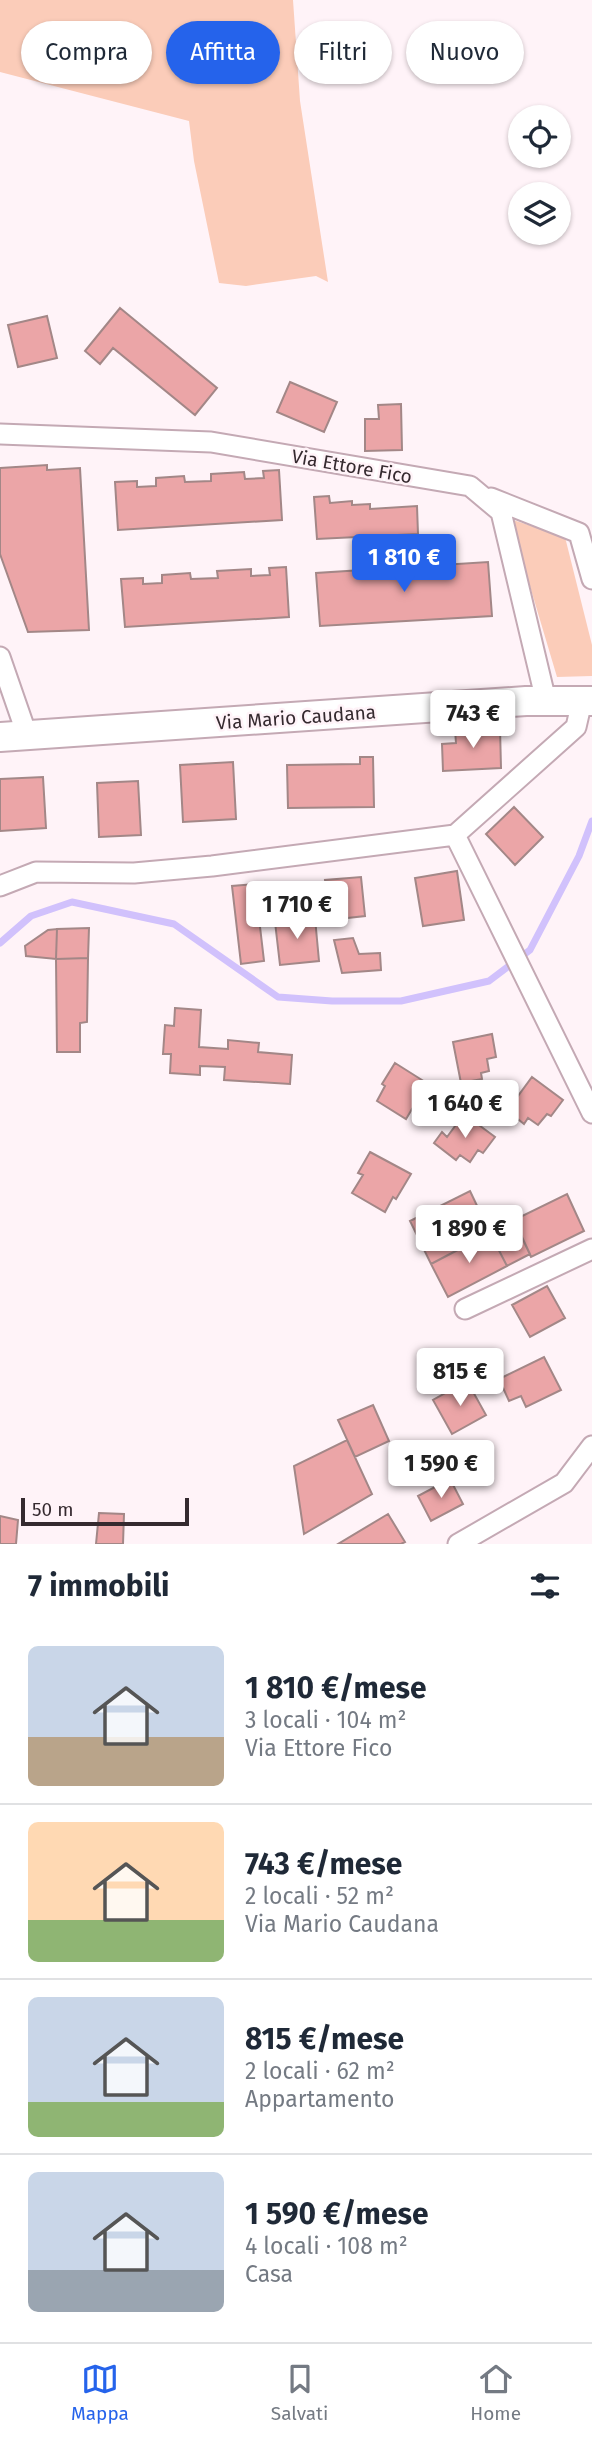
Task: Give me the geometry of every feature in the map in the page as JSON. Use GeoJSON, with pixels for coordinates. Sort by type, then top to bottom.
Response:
{"type":"FeatureCollection","features":[{"type":"Feature","properties":{"kind":"main road","name":"Via Mario Caudana"},"geometry":{"type":"LineString","coordinates":[[13,736],[546,701],[587,701]]}},
{"type":"Feature","properties":{"kind":"street","name":"Via Ettore Fico"},"geometry":{"type":"LineString","coordinates":[[0,434],[211,442],[470,486],[501,512],[546,701]]}},
{"type":"Feature","properties":{"kind":"street"},"geometry":{"type":"LineString","coordinates":[[478,494],[579,533],[592,579]]}},
{"type":"Feature","properties":{"kind":"street"},"geometry":{"type":"LineString","coordinates":[[0,657],[13,736]]}},
{"type":"Feature","properties":{"kind":"street"},"geometry":{"type":"LineString","coordinates":[[0,886],[36,873],[134,873],[455,835],[576,727],[587,701]]}},
{"type":"Feature","properties":{"kind":"street"},"geometry":{"type":"LineString","coordinates":[[455,835],[592,1113]]}},
{"type":"Feature","properties":{"kind":"street"},"geometry":{"type":"LineString","coordinates":[[465,1309],[592,1249]]}},
{"type":"Feature","properties":{"kind":"street"},"geometry":{"type":"LineString","coordinates":[[458,1544],[564,1483],[592,1446]]}},
{"type":"Feature","properties":{"kind":"shaded area"},"geometry":{"type":"Polygon","coordinates":[[[0,0],[293,0],[294,84],[299,84],[328,282],[316,276],[246,286],[219,283],[194,161],[189,121],[46,84],[152,84],[152,21],[21,21],[21,77],[0,72],[0,0]]]}},
{"type":"Feature","properties":{"kind":"shaded area"},"geometry":{"type":"Polygon","coordinates":[[[510,519],[565,537],[592,645],[592,676],[557,677],[510,519]]]}},
{"type":"Feature","properties":{"kind":"building"},"geometry":{"type":"Polygon","coordinates":[[[120,308],[217,388],[195,415],[113,348],[100,364],[85,351],[120,308]]]}},
{"type":"Feature","properties":{"kind":"building"},"geometry":{"type":"Polygon","coordinates":[[[47,316],[57,358],[18,367],[8,325],[47,316]]]}},
{"type":"Feature","properties":{"kind":"building"},"geometry":{"type":"Polygon","coordinates":[[[290,382],[337,402],[324,432],[277,412],[290,382]]]}},
{"type":"Feature","properties":{"kind":"building"},"geometry":{"type":"Polygon","coordinates":[[[401,404],[402,450],[365,451],[365,419],[379,419],[378,405],[401,404]]]}},
{"type":"Feature","properties":{"kind":"building"},"geometry":{"type":"Polygon","coordinates":[[[47,465],[47,470],[80,468],[89,630],[28,632],[0,554],[0,468],[47,465]]]}},
{"type":"Feature","properties":{"kind":"building"},"geometry":{"type":"Polygon","coordinates":[[[279,470],[282,520],[118,530],[115,482],[137,481],[137,487],[156,486],[156,478],[184,476],[185,482],[211,481],[211,474],[244,472],[245,479],[264,478],[263,471],[279,470]]]}},
{"type":"Feature","properties":{"kind":"building"},"geometry":{"type":"Polygon","coordinates":[[[329,496],[330,503],[352,501],[352,505],[370,504],[370,509],[417,506],[418,534],[317,539],[314,497],[329,496]]]}},
{"type":"Feature","properties":{"kind":"building"},"geometry":{"type":"Polygon","coordinates":[[[488,562],[492,616],[320,626],[316,573],[488,562]]]}},
{"type":"Feature","properties":{"kind":"building"},"geometry":{"type":"Polygon","coordinates":[[[286,567],[289,617],[125,627],[121,579],[143,578],[143,584],[162,583],[162,575],[190,573],[191,579],[218,578],[217,571],[251,569],[251,576],[270,575],[269,568],[286,567]]]}},
{"type":"Feature","properties":{"kind":"building"},"geometry":{"type":"Polygon","coordinates":[[[500,728],[501,768],[443,771],[442,744],[456,743],[455,730],[500,728]]]}},
{"type":"Feature","properties":{"kind":"building"},"geometry":{"type":"Polygon","coordinates":[[[360,757],[373,757],[374,807],[288,808],[287,765],[360,764],[360,757]]]}},
{"type":"Feature","properties":{"kind":"building"},"geometry":{"type":"Polygon","coordinates":[[[233,762],[236,819],[183,822],[180,765],[233,762]]]}},
{"type":"Feature","properties":{"kind":"building"},"geometry":{"type":"Polygon","coordinates":[[[43,777],[46,828],[0,831],[0,779],[43,777]]]}},
{"type":"Feature","properties":{"kind":"building"},"geometry":{"type":"Polygon","coordinates":[[[138,781],[141,835],[99,837],[97,783],[138,781]]]}},
{"type":"Feature","properties":{"kind":"building"},"geometry":{"type":"Polygon","coordinates":[[[514,807],[543,837],[515,865],[486,834],[514,807]]]}},
{"type":"Feature","properties":{"kind":"building"},"geometry":{"type":"Polygon","coordinates":[[[457,871],[464,920],[423,926],[415,878],[457,871]]]}},
{"type":"Feature","properties":{"kind":"building"},"geometry":{"type":"Polygon","coordinates":[[[361,877],[365,916],[330,920],[325,880],[361,877]]]}},
{"type":"Feature","properties":{"kind":"building"},"geometry":{"type":"Polygon","coordinates":[[[255,884],[264,961],[241,964],[232,886],[255,884]]]}},
{"type":"Feature","properties":{"kind":"building"},"geometry":{"type":"Polygon","coordinates":[[[315,918],[319,961],[280,965],[275,922],[315,918]]]}},
{"type":"Feature","properties":{"kind":"building"},"geometry":{"type":"Polygon","coordinates":[[[89,928],[88,958],[56,959],[57,929],[89,928]]]}},
{"type":"Feature","properties":{"kind":"building"},"geometry":{"type":"Polygon","coordinates":[[[57,929],[56,959],[26,956],[25,946],[48,930],[57,929]]]}},
{"type":"Feature","properties":{"kind":"building"},"geometry":{"type":"Polygon","coordinates":[[[353,938],[359,954],[380,953],[381,970],[342,973],[334,940],[353,938]]]}},
{"type":"Feature","properties":{"kind":"building"},"geometry":{"type":"Polygon","coordinates":[[[88,958],[87,1022],[80,1023],[80,1052],[57,1052],[56,959],[88,958]]]}},
{"type":"Feature","properties":{"kind":"building"},"geometry":{"type":"Polygon","coordinates":[[[175,1008],[201,1010],[199,1047],[228,1049],[228,1040],[259,1043],[258,1052],[292,1055],[290,1084],[224,1080],[225,1067],[200,1066],[200,1075],[170,1073],[171,1054],[163,1054],[165,1025],[174,1026],[175,1008]]]}},
{"type":"Feature","properties":{"kind":"building"},"geometry":{"type":"Polygon","coordinates":[[[492,1034],[496,1057],[487,1059],[489,1071],[481,1073],[482,1079],[461,1083],[453,1042],[492,1034]]]}},
{"type":"Feature","properties":{"kind":"building"},"geometry":{"type":"Polygon","coordinates":[[[395,1063],[433,1087],[417,1113],[412,1109],[406,1119],[377,1101],[385,1086],[382,1084],[395,1063]]]}},
{"type":"Feature","properties":{"kind":"building"},"geometry":{"type":"Polygon","coordinates":[[[532,1077],[563,1100],[551,1116],[547,1114],[538,1125],[528,1118],[524,1124],[502,1106],[510,1096],[515,1100],[532,1077]]]}},
{"type":"Feature","properties":{"kind":"building"},"geometry":{"type":"Polygon","coordinates":[[[464,1114],[495,1137],[483,1153],[478,1150],[470,1162],[460,1155],[456,1160],[434,1143],[442,1132],[447,1137],[464,1114]]]}},
{"type":"Feature","properties":{"kind":"building"},"geometry":{"type":"Polygon","coordinates":[[[370,1152],[411,1174],[385,1212],[352,1193],[363,1175],[358,1173],[370,1152]]]}},
{"type":"Feature","properties":{"kind":"building"},"geometry":{"type":"Polygon","coordinates":[[[470,1191],[490,1233],[431,1264],[410,1221],[470,1191]]]}},
{"type":"Feature","properties":{"kind":"building"},"geometry":{"type":"Polygon","coordinates":[[[567,1194],[584,1231],[531,1257],[514,1220],[567,1194]]]}},
{"type":"Feature","properties":{"kind":"building"},"geometry":{"type":"Polygon","coordinates":[[[514,1220],[530,1254],[507,1266],[490,1233],[514,1220]]]}},
{"type":"Feature","properties":{"kind":"building"},"geometry":{"type":"Polygon","coordinates":[[[490,1233],[507,1266],[448,1297],[431,1264],[490,1233]]]}},
{"type":"Feature","properties":{"kind":"building"},"geometry":{"type":"Polygon","coordinates":[[[547,1286],[565,1318],[530,1337],[512,1305],[547,1286]]]}},
{"type":"Feature","properties":{"kind":"building"},"geometry":{"type":"Polygon","coordinates":[[[544,1357],[561,1390],[526,1407],[521,1396],[509,1401],[499,1379],[544,1357]]]}},
{"type":"Feature","properties":{"kind":"building"},"geometry":{"type":"Polygon","coordinates":[[[467,1381],[486,1415],[452,1434],[433,1400],[467,1381]]]}},
{"type":"Feature","properties":{"kind":"building"},"geometry":{"type":"Polygon","coordinates":[[[373,1405],[389,1441],[355,1457],[338,1420],[373,1405]]]}},
{"type":"Feature","properties":{"kind":"building"},"geometry":{"type":"Polygon","coordinates":[[[347,1440],[372,1494],[304,1534],[294,1466],[347,1440]]]}},
{"type":"Feature","properties":{"kind":"building"},"geometry":{"type":"Polygon","coordinates":[[[450,1479],[463,1504],[431,1521],[418,1496],[450,1479]]]}},
{"type":"Feature","properties":{"kind":"building"},"geometry":{"type":"Polygon","coordinates":[[[99,1513],[124,1514],[123,1544],[96,1544],[99,1513]]]}},
{"type":"Feature","properties":{"kind":"building"},"geometry":{"type":"Polygon","coordinates":[[[388,1514],[405,1542],[338,1544],[388,1514]]]}},
{"type":"Feature","properties":{"kind":"building"},"geometry":{"type":"Polygon","coordinates":[[[0,1516],[18,1520],[16,1544],[0,1544],[0,1516]]]}},
{"type":"Feature","properties":{"kind":"waterway"},"geometry":{"type":"LineString","coordinates":[[0,943],[31,916],[72,902],[174,924],[278,997],[332,1001],[401,1001],[489,981],[530,950],[579,856],[592,821]]}}]}
